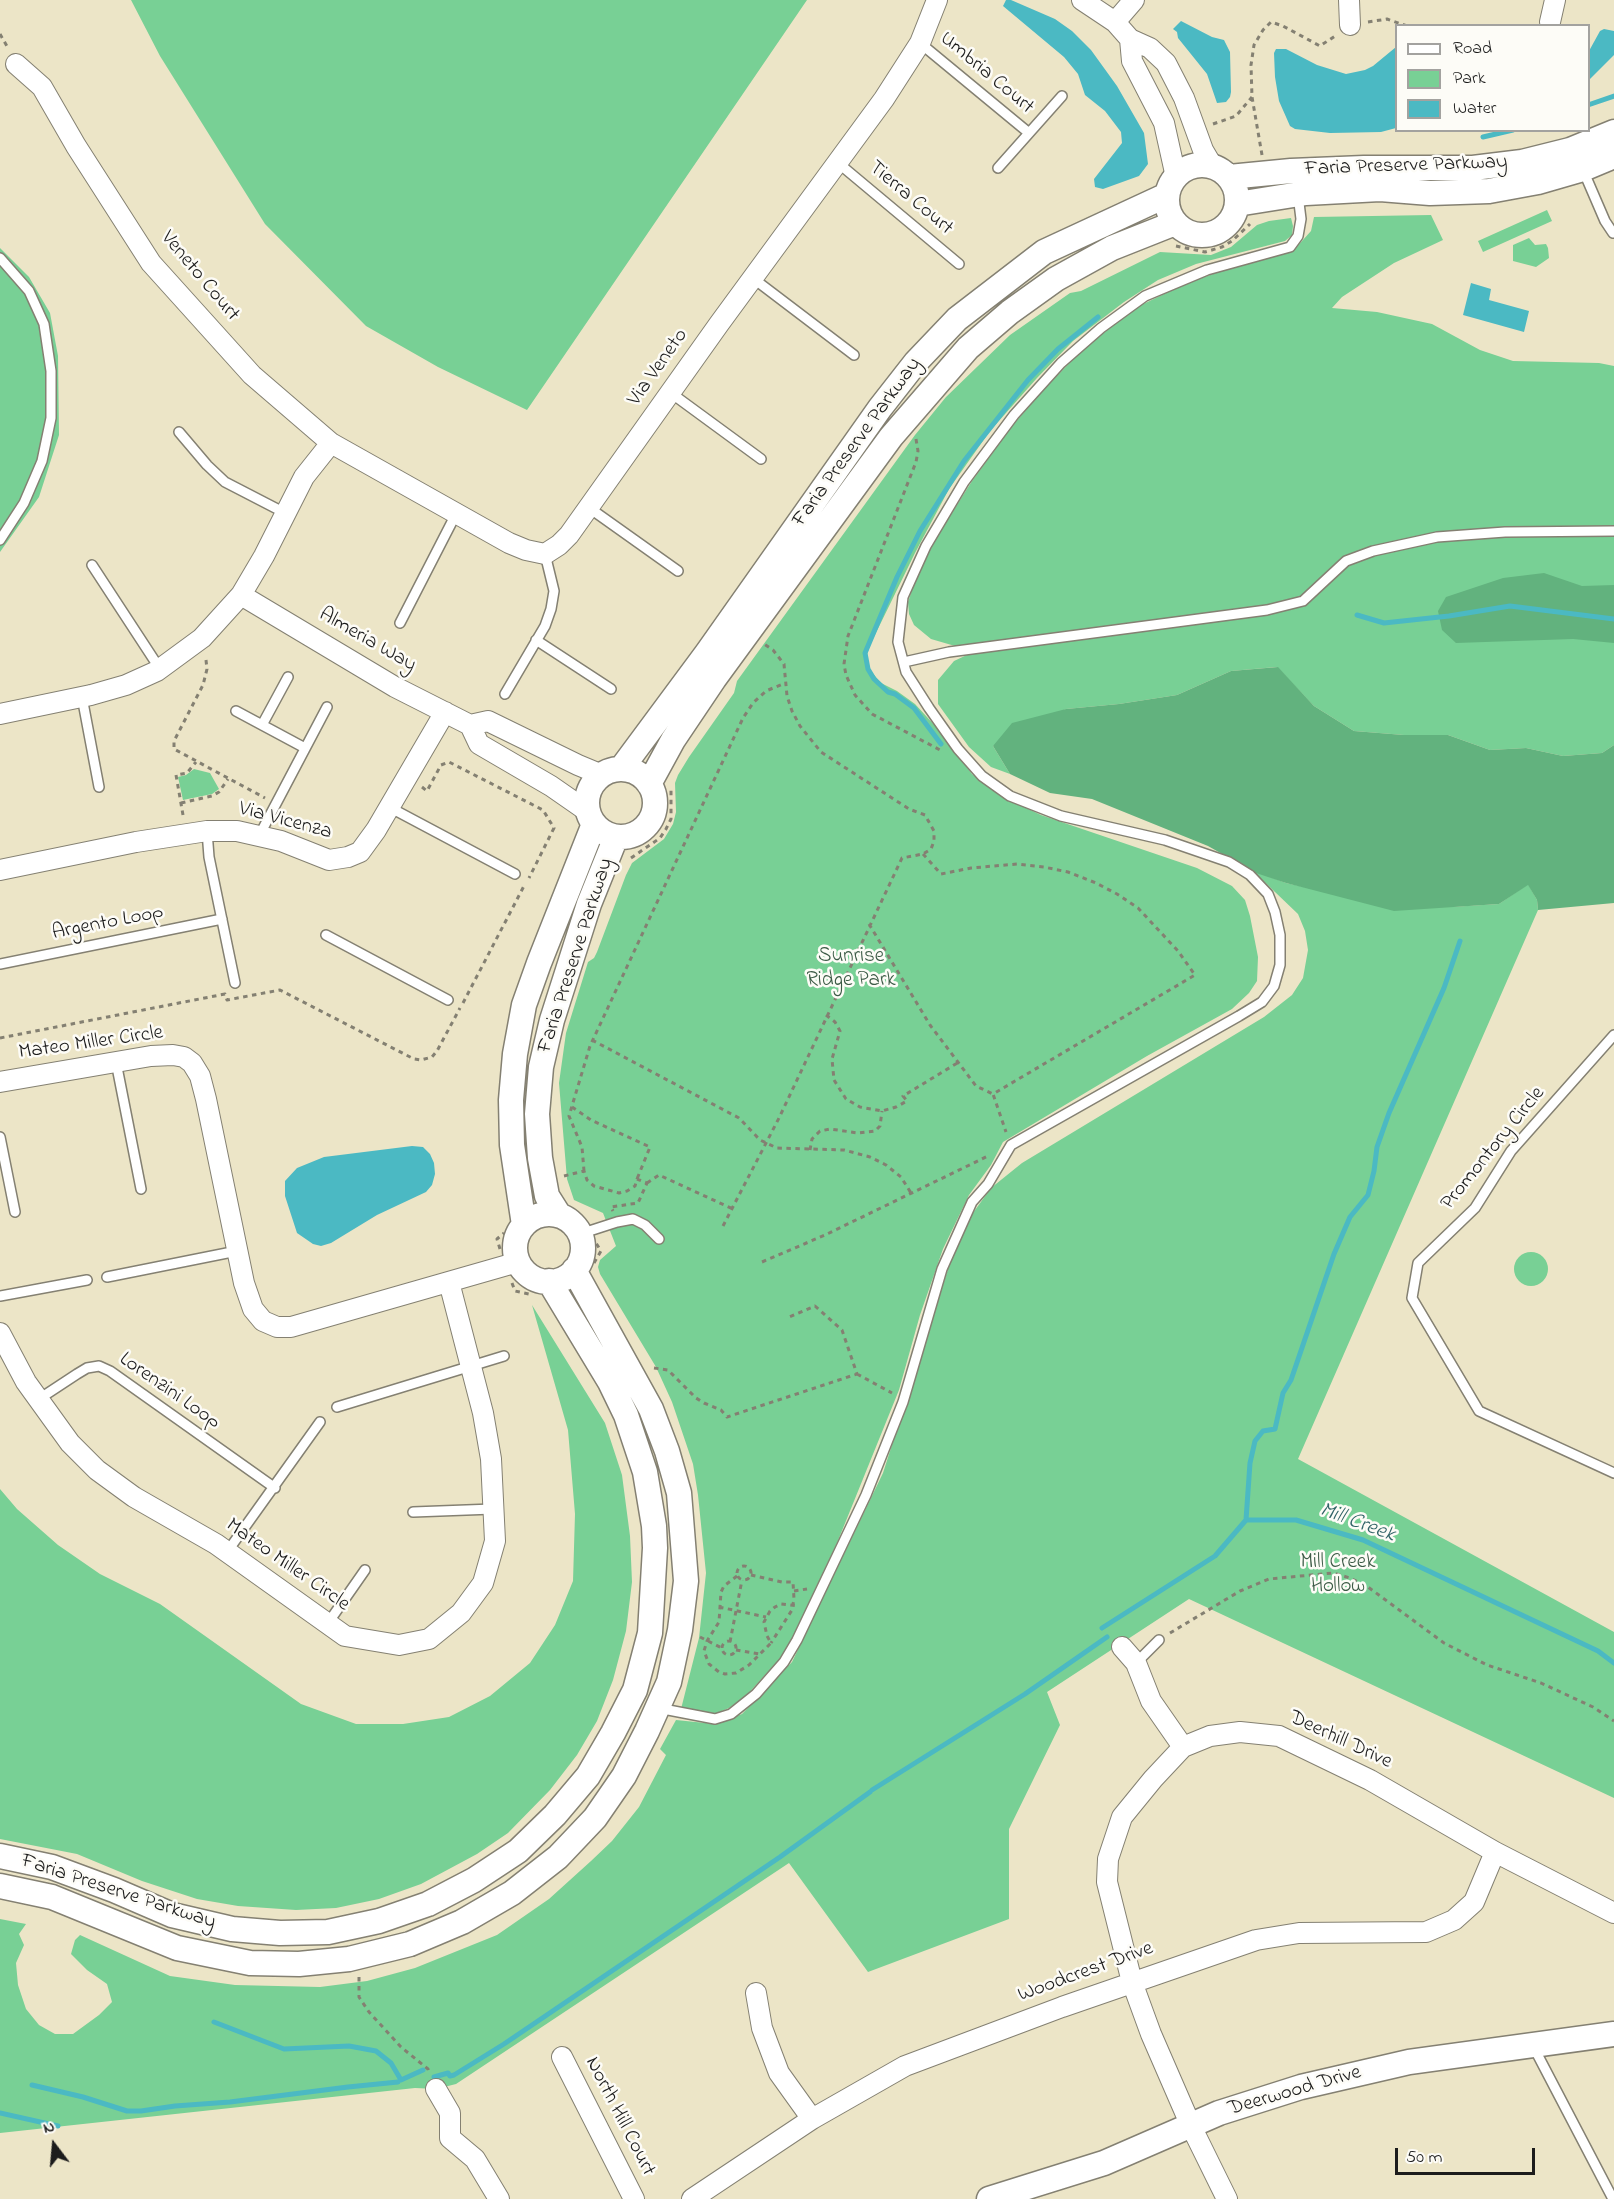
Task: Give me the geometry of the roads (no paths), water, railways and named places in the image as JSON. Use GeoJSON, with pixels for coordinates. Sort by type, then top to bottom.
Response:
{"type":"FeatureCollection","features":[{"type":"Feature","properties":{"kind":"street","name":"Via Veneto"},"geometry":{"type":"LineString","coordinates":[[545,554],[559,546],[569,535],[719,324],[884,99],[920,43],[937,0]]}},
{"type":"Feature","properties":{"kind":"street"},"geometry":{"type":"LineString","coordinates":[[1082,0],[1115,22],[1130,39],[1150,48],[1166,63],[1184,98],[1203,150],[1237,194],[1234,215],[1227,225],[1218,231],[1206,235],[1184,230],[1175,234],[1167,205],[1171,186],[1164,123],[1132,61],[1130,39]]}},
{"type":"Feature","properties":{"kind":"street"},"geometry":{"type":"LineString","coordinates":[[1115,22],[1134,0]]}},
{"type":"Feature","properties":{"kind":"street"},"geometry":{"type":"LineString","coordinates":[[1349,0],[1350,25]]}},
{"type":"Feature","properties":{"kind":"street"},"geometry":{"type":"LineString","coordinates":[[1550,22],[1554,0]]}},
{"type":"Feature","properties":{"kind":"street","name":"Veneto Court"},"geometry":{"type":"LineString","coordinates":[[16,64],[42,87],[76,146],[151,263],[252,375],[331,443]]}},
{"type":"Feature","properties":{"kind":"street","name":"Faria Preserve Parkway"},"geometry":{"type":"LineString","coordinates":[[1237,204],[1298,195],[1380,189],[1430,193],[1489,191],[1538,182],[1579,159],[1614,132]]}},
{"type":"Feature","properties":{"kind":"street","name":"Faria Preserve Parkway"},"geometry":{"type":"LineString","coordinates":[[1221,172],[1473,168],[1522,162],[1614,156]]}},
{"type":"Feature","properties":{"kind":"street"},"geometry":{"type":"LineString","coordinates":[[1171,186],[1193,166],[1221,172]]}},
{"type":"Feature","properties":{"kind":"street","name":"Faria Preserve Parkway"},"geometry":{"type":"LineString","coordinates":[[611,772],[707,653],[880,408],[916,362],[957,319],[1044,252],[1171,186]]}},
{"type":"Feature","properties":{"kind":"street","name":"Faria Preserve Parkway"},"geometry":{"type":"LineString","coordinates":[[649,784],[673,740],[714,679],[891,437],[968,348],[1010,312],[1056,279],[1112,248],[1175,234]]}},
{"type":"Feature","properties":{"kind":"street"},"geometry":{"type":"LineString","coordinates":[[0,714],[126,686],[160,669],[197,642],[241,595],[264,556],[304,477],[331,443],[509,543],[545,554]]}},
{"type":"Feature","properties":{"kind":"street","name":"Almeria Way"},"geometry":{"type":"LineString","coordinates":[[241,595],[395,687],[470,725],[479,744],[551,786],[591,817]]}},
{"type":"Feature","properties":{"kind":"street","name":"Via Vicenza"},"geometry":{"type":"LineString","coordinates":[[0,870],[93,850],[207,831],[237,831],[281,841],[329,860],[340,860],[360,852],[445,712]]}},
{"type":"Feature","properties":{"kind":"street","name":"Almeria Way"},"geometry":{"type":"LineString","coordinates":[[470,725],[488,720],[578,765],[611,772]]}},
{"type":"Feature","properties":{"kind":"street"},"geometry":{"type":"LineString","coordinates":[[611,772],[632,772],[649,784],[653,794],[652,816],[638,833],[627,837],[606,834],[591,817],[589,791],[611,772]]}},
{"type":"Feature","properties":{"kind":"street","name":"Faria Preserve Parkway"},"geometry":{"type":"LineString","coordinates":[[524,1226],[512,1145],[511,1100],[515,1054],[524,1005],[591,817]]}},
{"type":"Feature","properties":{"kind":"street","name":"Faria Preserve Parkway"},"geometry":{"type":"LineString","coordinates":[[559,1215],[547,1196],[540,1158],[537,1114],[541,1067],[552,1020],[589,904],[616,837]]}},
{"type":"Feature","properties":{"kind":"street","name":"Mateo Miller Circle"},"geometry":{"type":"LineString","coordinates":[[0,1082],[151,1056],[173,1055],[184,1057],[192,1063],[200,1076],[206,1099],[244,1283],[254,1309],[263,1321],[277,1327],[291,1327],[518,1262]]}},
{"type":"Feature","properties":{"kind":"street"},"geometry":{"type":"LineString","coordinates":[[540,1215],[559,1215],[575,1226],[580,1234],[582,1257],[567,1276],[549,1281],[539,1280],[530,1276],[518,1262],[515,1243],[524,1226],[540,1215]]}},
{"type":"Feature","properties":{"kind":"street","name":"Faria Preserve Parkway"},"geometry":{"type":"LineString","coordinates":[[0,1886],[52,1897],[177,1948],[250,1963],[299,1964],[349,1959],[410,1944],[462,1922],[512,1893],[558,1857],[595,1818],[624,1776],[669,1682],[680,1630],[686,1581],[679,1492],[667,1451],[651,1409],[574,1270]]}},
{"type":"Feature","properties":{"kind":"street","name":"Faria Preserve Parkway"},"geometry":{"type":"LineString","coordinates":[[0,1856],[52,1868],[114,1890],[172,1915],[232,1929],[279,1933],[328,1932],[379,1921],[428,1904],[474,1880],[519,1851],[555,1815],[588,1776],[635,1690],[650,1633],[655,1548],[654,1526],[645,1472],[626,1415],[610,1382],[549,1281]]}},
{"type":"Feature","properties":{"kind":"street","name":"Mateo Miller Circle"},"geometry":{"type":"LineString","coordinates":[[0,1333],[26,1382],[70,1443],[97,1470],[134,1497],[227,1552],[345,1636],[399,1645],[429,1639],[461,1613],[483,1583],[495,1541],[491,1459],[483,1413],[449,1282]]}},
{"type":"Feature","properties":{"kind":"street"},"geometry":{"type":"LineString","coordinates":[[1122,1647],[1136,1663],[1152,1701],[1183,1748]]}},
{"type":"Feature","properties":{"kind":"street","name":"Deerhill Drive"},"geometry":{"type":"LineString","coordinates":[[1227,2199],[1191,2126],[1151,2034],[1132,1981],[1107,1882],[1108,1859],[1122,1817],[1153,1779],[1183,1748],[1209,1736],[1240,1732],[1279,1736],[1370,1780],[1495,1852],[1614,1913]]}},
{"type":"Feature","properties":{"kind":"street","name":"Woodcrest Drive"},"geometry":{"type":"LineString","coordinates":[[692,2199],[812,2120],[905,2066],[1132,1981],[1256,1940],[1299,1933],[1426,1932],[1454,1920],[1474,1902],[1495,1852]]}},
{"type":"Feature","properties":{"kind":"street"},"geometry":{"type":"LineString","coordinates":[[756,1993],[762,2028],[779,2073],[812,2120]]}},
{"type":"Feature","properties":{"kind":"street","name":"Deerwood Drive"},"geometry":{"type":"LineString","coordinates":[[989,2199],[1104,2163],[1220,2113],[1301,2087],[1409,2062],[1614,2034]]}},
{"type":"Feature","properties":{"kind":"street","name":"North Hill Court"},"geometry":{"type":"LineString","coordinates":[[562,2057],[634,2199]]}},
{"type":"Feature","properties":{"kind":"street"},"geometry":{"type":"LineString","coordinates":[[436,2089],[450,2113],[450,2138],[475,2159],[499,2199]]}},
{"type":"Feature","properties":{"kind":"lane","name":"Umbria Court"},"geometry":{"type":"LineString","coordinates":[[920,43],[1029,133]]}},
{"type":"Feature","properties":{"kind":"lane","name":"Umbria Court"},"geometry":{"type":"LineString","coordinates":[[998,168],[1062,96]]}},
{"type":"Feature","properties":{"kind":"lane"},"geometry":{"type":"LineString","coordinates":[[1579,159],[1605,221],[1613,233]]}},
{"type":"Feature","properties":{"kind":"lane","name":"Tierra Court"},"geometry":{"type":"LineString","coordinates":[[837,162],[959,264]]}},
{"type":"Feature","properties":{"kind":"lane"},"geometry":{"type":"LineString","coordinates":[[658,1708],[715,1719],[731,1714],[756,1694],[784,1662],[797,1640],[866,1495],[904,1400],[942,1269],[972,1202],[988,1184],[1011,1145],[1262,1002],[1274,986],[1280,965],[1280,935],[1268,894],[1250,875],[1229,862],[1165,840],[1061,816],[1010,796],[982,776],[958,748],[906,672],[898,642],[903,597],[926,546],[964,482],[1014,415],[1061,363],[1101,328],[1145,296],[1207,270],[1290,246],[1298,236],[1301,219],[1298,195]]}},
{"type":"Feature","properties":{"kind":"lane"},"geometry":{"type":"LineString","coordinates":[[0,258],[29,291],[44,324],[51,383],[51,418],[42,461],[24,503],[0,540]]}},
{"type":"Feature","properties":{"kind":"lane"},"geometry":{"type":"LineString","coordinates":[[754,279],[854,355]]}},
{"type":"Feature","properties":{"kind":"lane"},"geometry":{"type":"LineString","coordinates":[[671,393],[761,459]]}},
{"type":"Feature","properties":{"kind":"lane"},"geometry":{"type":"LineString","coordinates":[[179,432],[225,482],[285,513]]}},
{"type":"Feature","properties":{"kind":"lane"},"geometry":{"type":"LineString","coordinates":[[588,507],[678,571]]}},
{"type":"Feature","properties":{"kind":"lane"},"geometry":{"type":"LineString","coordinates":[[400,623],[456,514]]}},
{"type":"Feature","properties":{"kind":"lane"},"geometry":{"type":"LineString","coordinates":[[904,662],[949,652],[1267,610],[1302,601],[1346,561],[1373,551],[1437,537],[1504,532],[1614,531]]}},
{"type":"Feature","properties":{"kind":"lane"},"geometry":{"type":"LineString","coordinates":[[505,694],[552,609],[554,591],[545,554]]}},
{"type":"Feature","properties":{"kind":"lane"},"geometry":{"type":"LineString","coordinates":[[92,565],[160,669]]}},
{"type":"Feature","properties":{"kind":"lane"},"geometry":{"type":"LineString","coordinates":[[536,640],[611,689]]}},
{"type":"Feature","properties":{"kind":"lane"},"geometry":{"type":"LineString","coordinates":[[262,725],[288,677]]}},
{"type":"Feature","properties":{"kind":"lane"},"geometry":{"type":"LineString","coordinates":[[82,697],[99,786]]}},
{"type":"Feature","properties":{"kind":"lane"},"geometry":{"type":"LineString","coordinates":[[259,836],[327,707]]}},
{"type":"Feature","properties":{"kind":"lane"},"geometry":{"type":"LineString","coordinates":[[236,711],[305,748]]}},
{"type":"Feature","properties":{"kind":"lane"},"geometry":{"type":"LineString","coordinates":[[389,807],[515,874]]}},
{"type":"Feature","properties":{"kind":"lane"},"geometry":{"type":"LineString","coordinates":[[207,831],[209,857],[236,982]]}},
{"type":"Feature","properties":{"kind":"lane","name":"Argento Loop"},"geometry":{"type":"LineString","coordinates":[[0,964],[222,919]]}},
{"type":"Feature","properties":{"kind":"lane"},"geometry":{"type":"LineString","coordinates":[[326,935],[448,1000]]}},
{"type":"Feature","properties":{"kind":"lane","name":"Promontory Circle"},"geometry":{"type":"LineString","coordinates":[[1614,1035],[1511,1151],[1475,1208],[1418,1263],[1412,1298],[1479,1412],[1614,1473]]}},
{"type":"Feature","properties":{"kind":"lane"},"geometry":{"type":"LineString","coordinates":[[116,1062],[141,1189]]}},
{"type":"Feature","properties":{"kind":"lane"},"geometry":{"type":"LineString","coordinates":[[0,1137],[15,1212]]}},
{"type":"Feature","properties":{"kind":"lane"},"geometry":{"type":"LineString","coordinates":[[580,1234],[617,1222],[633,1220],[645,1225],[659,1239]]}},
{"type":"Feature","properties":{"kind":"lane"},"geometry":{"type":"LineString","coordinates":[[107,1277],[237,1251]]}},
{"type":"Feature","properties":{"kind":"lane"},"geometry":{"type":"LineString","coordinates":[[0,1296],[87,1280]]}},
{"type":"Feature","properties":{"kind":"lane"},"geometry":{"type":"LineString","coordinates":[[337,1407],[504,1356]]}},
{"type":"Feature","properties":{"kind":"lane","name":"Lorenzini Loop"},"geometry":{"type":"LineString","coordinates":[[39,1399],[87,1368],[99,1366],[110,1371],[275,1488]]}},
{"type":"Feature","properties":{"kind":"lane"},"geometry":{"type":"LineString","coordinates":[[227,1552],[275,1488],[320,1422]]}},
{"type":"Feature","properties":{"kind":"lane"},"geometry":{"type":"LineString","coordinates":[[413,1512],[493,1509]]}},
{"type":"Feature","properties":{"kind":"lane"},"geometry":{"type":"LineString","coordinates":[[328,1623],[365,1570]]}},
{"type":"Feature","properties":{"kind":"lane"},"geometry":{"type":"LineString","coordinates":[[1136,1663],[1159,1640]]}},
{"type":"Feature","properties":{"kind":"lane"},"geometry":{"type":"LineString","coordinates":[[1533,2046],[1613,2199]]}},
{"type":"Feature","properties":{"kind":"water"},"geometry":{"type":"Polygon","coordinates":[[[1006,0],[1011,0],[1055,19],[1072,31],[1091,50],[1117,86],[1144,133],[1148,164],[1139,176],[1103,189],[1095,187],[1094,179],[1122,143],[1121,132],[1105,111],[1085,95],[1078,74],[1064,57],[1003,6],[1006,0]]]}},
{"type":"Feature","properties":{"kind":"water"},"geometry":{"type":"Polygon","coordinates":[[[1181,21],[1212,37],[1224,40],[1230,52],[1231,92],[1226,102],[1217,103],[1207,74],[1173,29],[1181,21]]]}},
{"type":"Feature","properties":{"kind":"water"},"geometry":{"type":"Polygon","coordinates":[[[1604,29],[1614,31],[1614,55],[1590,79],[1590,49],[1600,31],[1604,29]]]}},
{"type":"Feature","properties":{"kind":"water"},"geometry":{"type":"Polygon","coordinates":[[[1395,48],[1395,128],[1381,132],[1330,133],[1295,129],[1290,126],[1279,101],[1275,77],[1274,53],[1276,49],[1286,49],[1317,65],[1346,74],[1373,66],[1395,48]]]}},
{"type":"Feature","properties":{"kind":"water"},"geometry":{"type":"Polygon","coordinates":[[[1471,283],[1491,289],[1489,300],[1529,311],[1524,332],[1463,315],[1471,283]]]}},
{"type":"Feature","properties":{"kind":"water"},"geometry":{"type":"Polygon","coordinates":[[[412,1146],[423,1147],[430,1154],[434,1163],[435,1174],[432,1185],[426,1192],[377,1215],[331,1243],[321,1246],[313,1244],[297,1233],[285,1196],[285,1181],[297,1168],[324,1157],[412,1146]]]}},
{"type":"Feature","properties":{"kind":"waterway"},"geometry":{"type":"LineString","coordinates":[[1590,104],[1614,96]]}},
{"type":"Feature","properties":{"kind":"waterway"},"geometry":{"type":"LineString","coordinates":[[1483,137],[1504,132]]}},
{"type":"Feature","properties":{"kind":"waterway"},"geometry":{"type":"LineString","coordinates":[[941,744],[914,708],[895,694],[888,692],[874,679],[868,669],[865,653],[897,577],[920,531],[964,461],[1028,380],[1058,349],[1098,317]]}},
{"type":"Feature","properties":{"kind":"waterway"},"geometry":{"type":"LineString","coordinates":[[1357,615],[1384,623],[1510,606],[1614,619]]}},
{"type":"Feature","properties":{"kind":"waterway"},"geometry":{"type":"LineString","coordinates":[[1246,1520],[1250,1463],[1255,1441],[1263,1431],[1275,1429],[1283,1393],[1291,1380],[1334,1254],[1350,1217],[1368,1195],[1377,1147],[1389,1113],[1444,988],[1460,941]]}},
{"type":"Feature","properties":{"kind":"waterway","name":"Mill Creek"},"geometry":{"type":"LineString","coordinates":[[1102,1628],[1215,1556],[1246,1520],[1296,1520],[1363,1540],[1598,1651],[1614,1663]]}},
{"type":"Feature","properties":{"kind":"waterway"},"geometry":{"type":"LineString","coordinates":[[872,1790],[1025,1694],[1107,1637]]}},
{"type":"Feature","properties":{"kind":"waterway"},"geometry":{"type":"LineString","coordinates":[[434,2077],[448,2073],[450,2076],[454,2075],[504,2044],[780,1857],[870,1792]]}},
{"type":"Feature","properties":{"kind":"waterway"},"geometry":{"type":"LineString","coordinates":[[214,2022],[284,2049],[349,2046],[376,2051],[391,2063],[401,2080],[423,2070]]}},
{"type":"Feature","properties":{"kind":"waterway"},"geometry":{"type":"LineString","coordinates":[[32,2085],[83,2097],[127,2111],[141,2111],[398,2082]]}},
{"type":"Feature","properties":{"kind":"waterway"},"geometry":{"type":"LineString","coordinates":[[0,2113],[58,2126]]}},
{"type":"Feature","properties":{"kind":"park label","name":"Sunrise Ridge Park"},"geometry":{"type":"Point","coordinates":[851,970]}},
{"type":"Feature","properties":{"kind":"park label","name":"Mill Creek Hollow"},"geometry":{"type":"Point","coordinates":[1338,1576]}}]}
